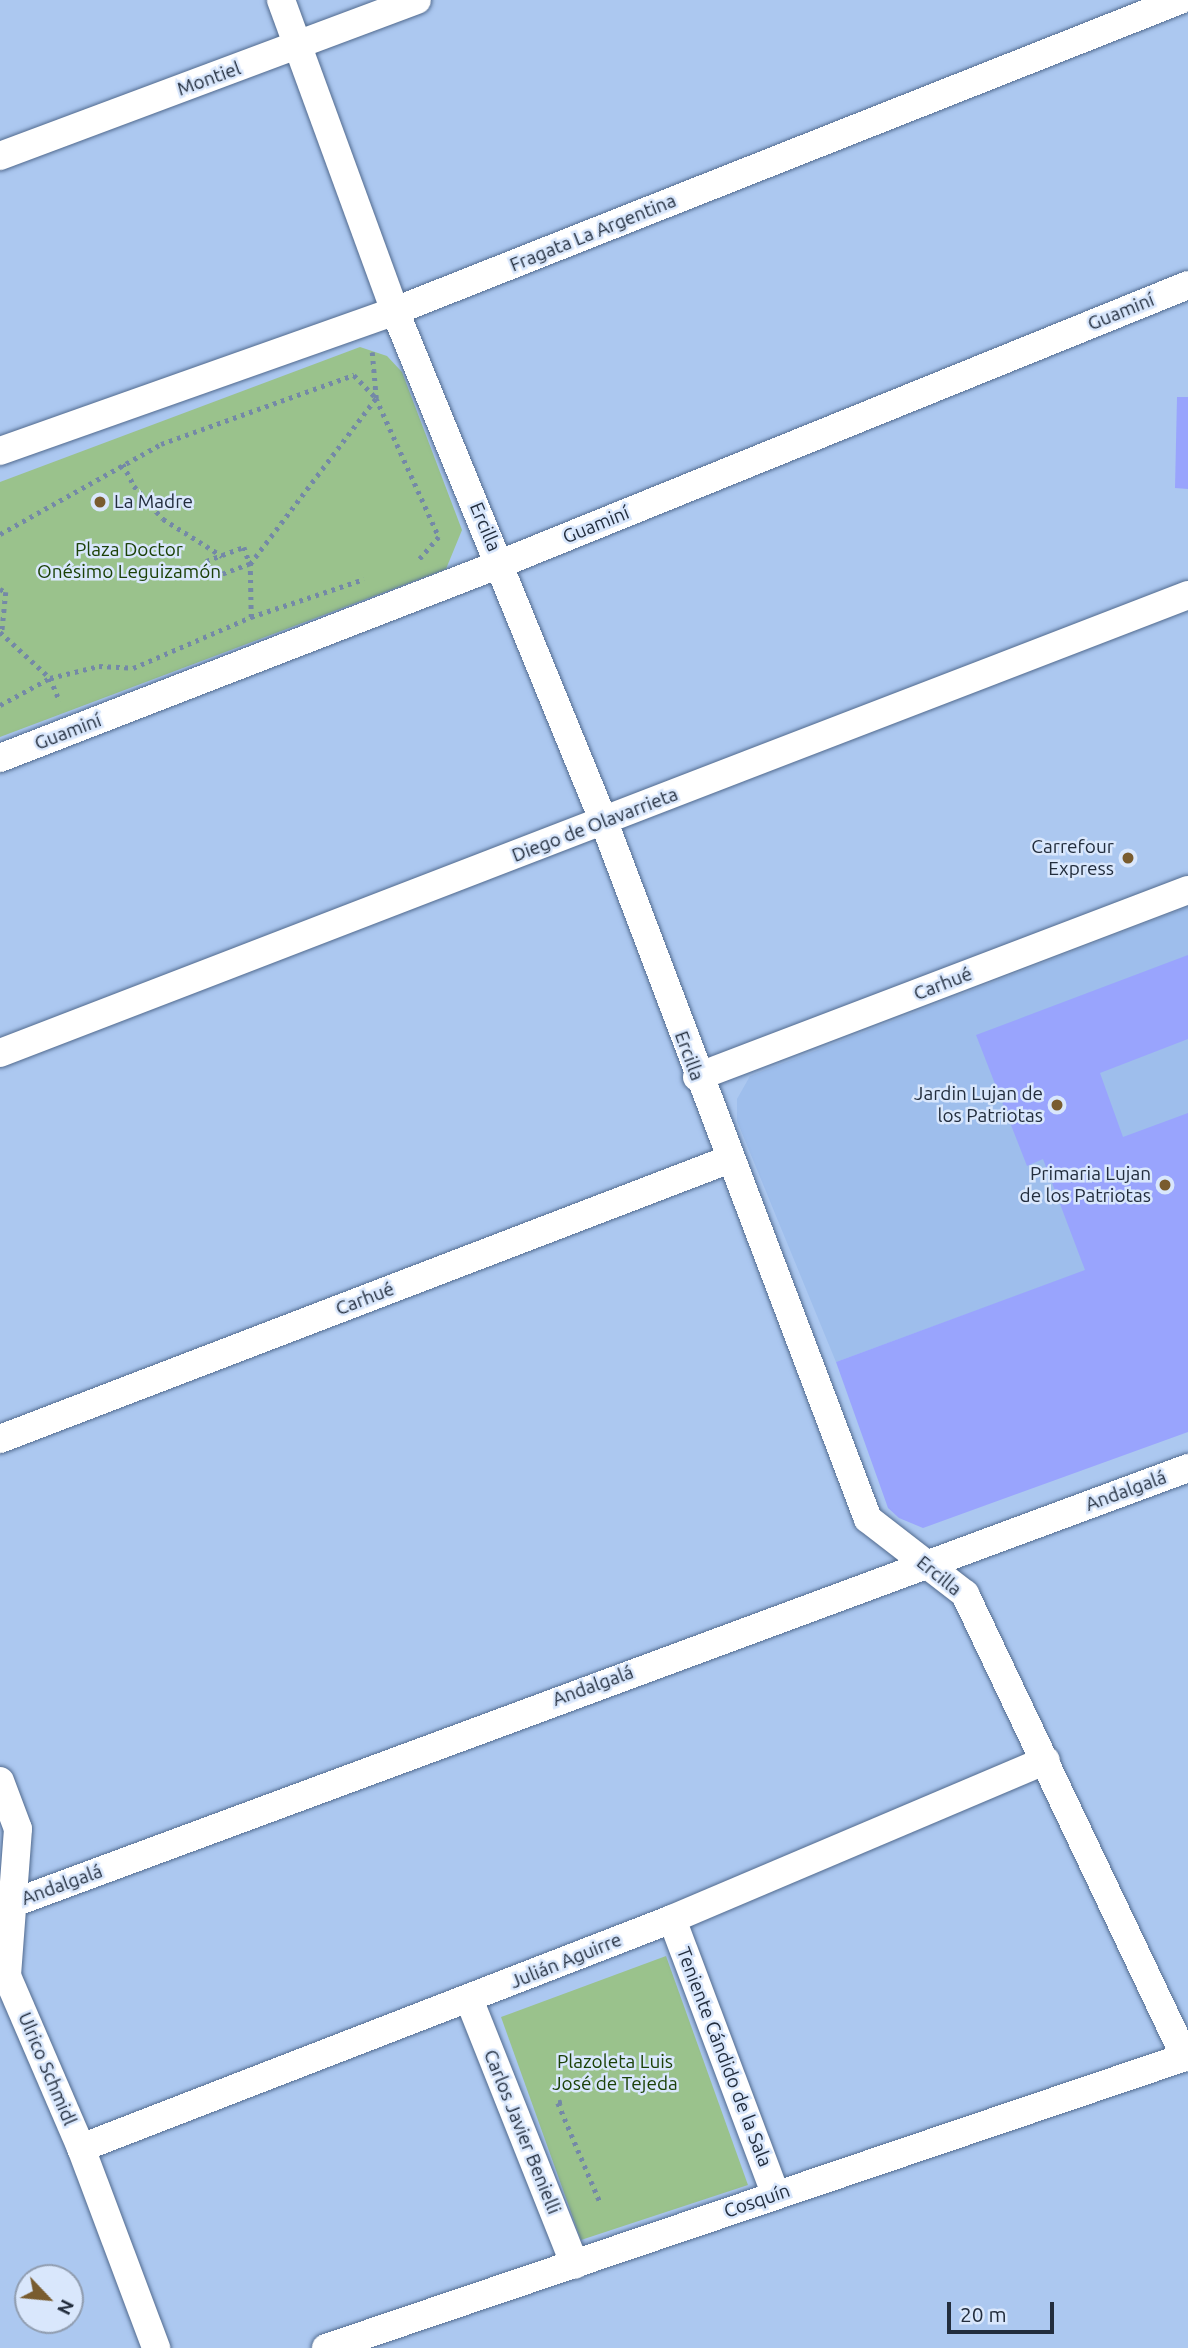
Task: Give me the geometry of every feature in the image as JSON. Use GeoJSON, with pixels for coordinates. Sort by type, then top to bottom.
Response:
{"type":"FeatureCollection","features":[{"type":"Feature","properties":{"kind":"street","name":"Ercilla"},"geometry":{"type":"LineString","coordinates":[[281,0],[395,311],[604,822],[697,1077],[868,1519],[965,1594],[1186,2057]]}},
{"type":"Feature","properties":{"kind":"street","name":"Montiel"},"geometry":{"type":"LineString","coordinates":[[0,156],[417,0]]}},
{"type":"Feature","properties":{"kind":"street","name":"Fragata La Argentina"},"geometry":{"type":"LineString","coordinates":[[0,452],[395,311],[1180,0]]}},
{"type":"Feature","properties":{"kind":"street","name":"Guaminí"},"geometry":{"type":"LineString","coordinates":[[0,758],[500,564],[1188,285]]}},
{"type":"Feature","properties":{"kind":"street","name":"Diego de Olavarrieta"},"geometry":{"type":"LineString","coordinates":[[0,1053],[1188,595]]}},
{"type":"Feature","properties":{"kind":"street","name":"Carhué"},"geometry":{"type":"LineString","coordinates":[[697,1077],[1188,890]]}},
{"type":"Feature","properties":{"kind":"street","name":"Carhué"},"geometry":{"type":"LineString","coordinates":[[0,1439],[730,1159]]}},
{"type":"Feature","properties":{"kind":"street","name":"Andalgalá"},"geometry":{"type":"LineString","coordinates":[[6,1906],[924,1563],[1188,1468]]}},
{"type":"Feature","properties":{"kind":"street","name":"Julián Aguirre"},"geometry":{"type":"LineString","coordinates":[[81,2148],[672,1919],[1046,1760]]}},
{"type":"Feature","properties":{"kind":"street","name":"Ulrico Schmidl"},"geometry":{"type":"LineString","coordinates":[[0,1782],[18,1829],[6,1906],[7,1976],[81,2148],[156,2348]]}},
{"type":"Feature","properties":{"kind":"street","name":"Teniente Cándido de la Sala"},"geometry":{"type":"LineString","coordinates":[[672,1919],[776,2194]]}},
{"type":"Feature","properties":{"kind":"street","name":"Carlos Javier Benielli"},"geometry":{"type":"LineString","coordinates":[[469,1999],[575,2265]]}},
{"type":"Feature","properties":{"kind":"street","name":"Cosquín"},"geometry":{"type":"LineString","coordinates":[[326,2348],[1186,2057]]}},
{"type":"Feature","properties":{"kind":"path"},"geometry":{"type":"LineString","coordinates":[[395,311],[371,351],[376,398],[439,537],[418,561],[405,565]]}},
{"type":"Feature","properties":{"kind":"path"},"geometry":{"type":"LineString","coordinates":[[0,534],[161,444],[354,375],[376,398]]}},
{"type":"Feature","properties":{"kind":"path"},"geometry":{"type":"LineString","coordinates":[[251,617],[250,564],[244,547],[206,561],[212,578],[250,564],[376,398]]}},
{"type":"Feature","properties":{"kind":"path"},"geometry":{"type":"LineString","coordinates":[[123,464],[134,486],[163,519],[222,556]]}},
{"type":"Feature","properties":{"kind":"path"},"geometry":{"type":"LineString","coordinates":[[0,705],[50,678],[99,666],[133,668],[251,617],[367,578]]}},
{"type":"Feature","properties":{"kind":"path"},"geometry":{"type":"LineString","coordinates":[[0,589],[6,592],[1,632],[50,678],[69,731]]}},
{"type":"Feature","properties":{"kind":"path"},"geometry":{"type":"LineString","coordinates":[[562,2102],[558,2103],[600,2202]]}},
{"type":"Feature","properties":{"kind":"shaded area"},"geometry":{"type":"Polygon","coordinates":[[[1188,907],[1188,1241],[1185,1234],[836,1362],[737,1121],[737,1099],[750,1076],[1188,907]]]}},
{"type":"Feature","properties":{"kind":"green space","name":"Plaza Doctor Onésimo Leguizamón"},"geometry":{"type":"Polygon","coordinates":[[[360,347],[387,356],[402,372],[462,530],[446,569],[0,737],[0,482],[360,347]]]}},
{"type":"Feature","properties":{"kind":"green space","name":"Plazoleta Luis José de Tejeda"},"geometry":{"type":"Polygon","coordinates":[[[666,1956],[748,2185],[581,2240],[501,2017],[666,1956]]]}},
{"type":"Feature","properties":{"kind":"building"},"geometry":{"type":"Polygon","coordinates":[[[1177,397],[1188,397],[1188,489],[1175,488],[1177,397]]]}},
{"type":"Feature","properties":{"kind":"building"},"geometry":{"type":"Polygon","coordinates":[[[1188,955],[1188,1039],[1100,1073],[1123,1137],[1188,1113],[1188,1432],[923,1528],[899,1518],[888,1508],[836,1362],[1085,1270],[1043,1159],[1027,1166],[976,1035],[1188,955]]]}},
{"type":"Feature","properties":{"kind":"place","name":"La Madre"},"geometry":{"type":"Point","coordinates":[100,502]}},
{"type":"Feature","properties":{"kind":"place","name":"Carrefour Express"},"geometry":{"type":"Point","coordinates":[1128,858]}},
{"type":"Feature","properties":{"kind":"place","name":"Jardin Lujan de los Patriotas"},"geometry":{"type":"Point","coordinates":[1057,1105]}},
{"type":"Feature","properties":{"kind":"place","name":"Primaria Lujan de los Patriotas"},"geometry":{"type":"Point","coordinates":[1165,1185]}}]}
